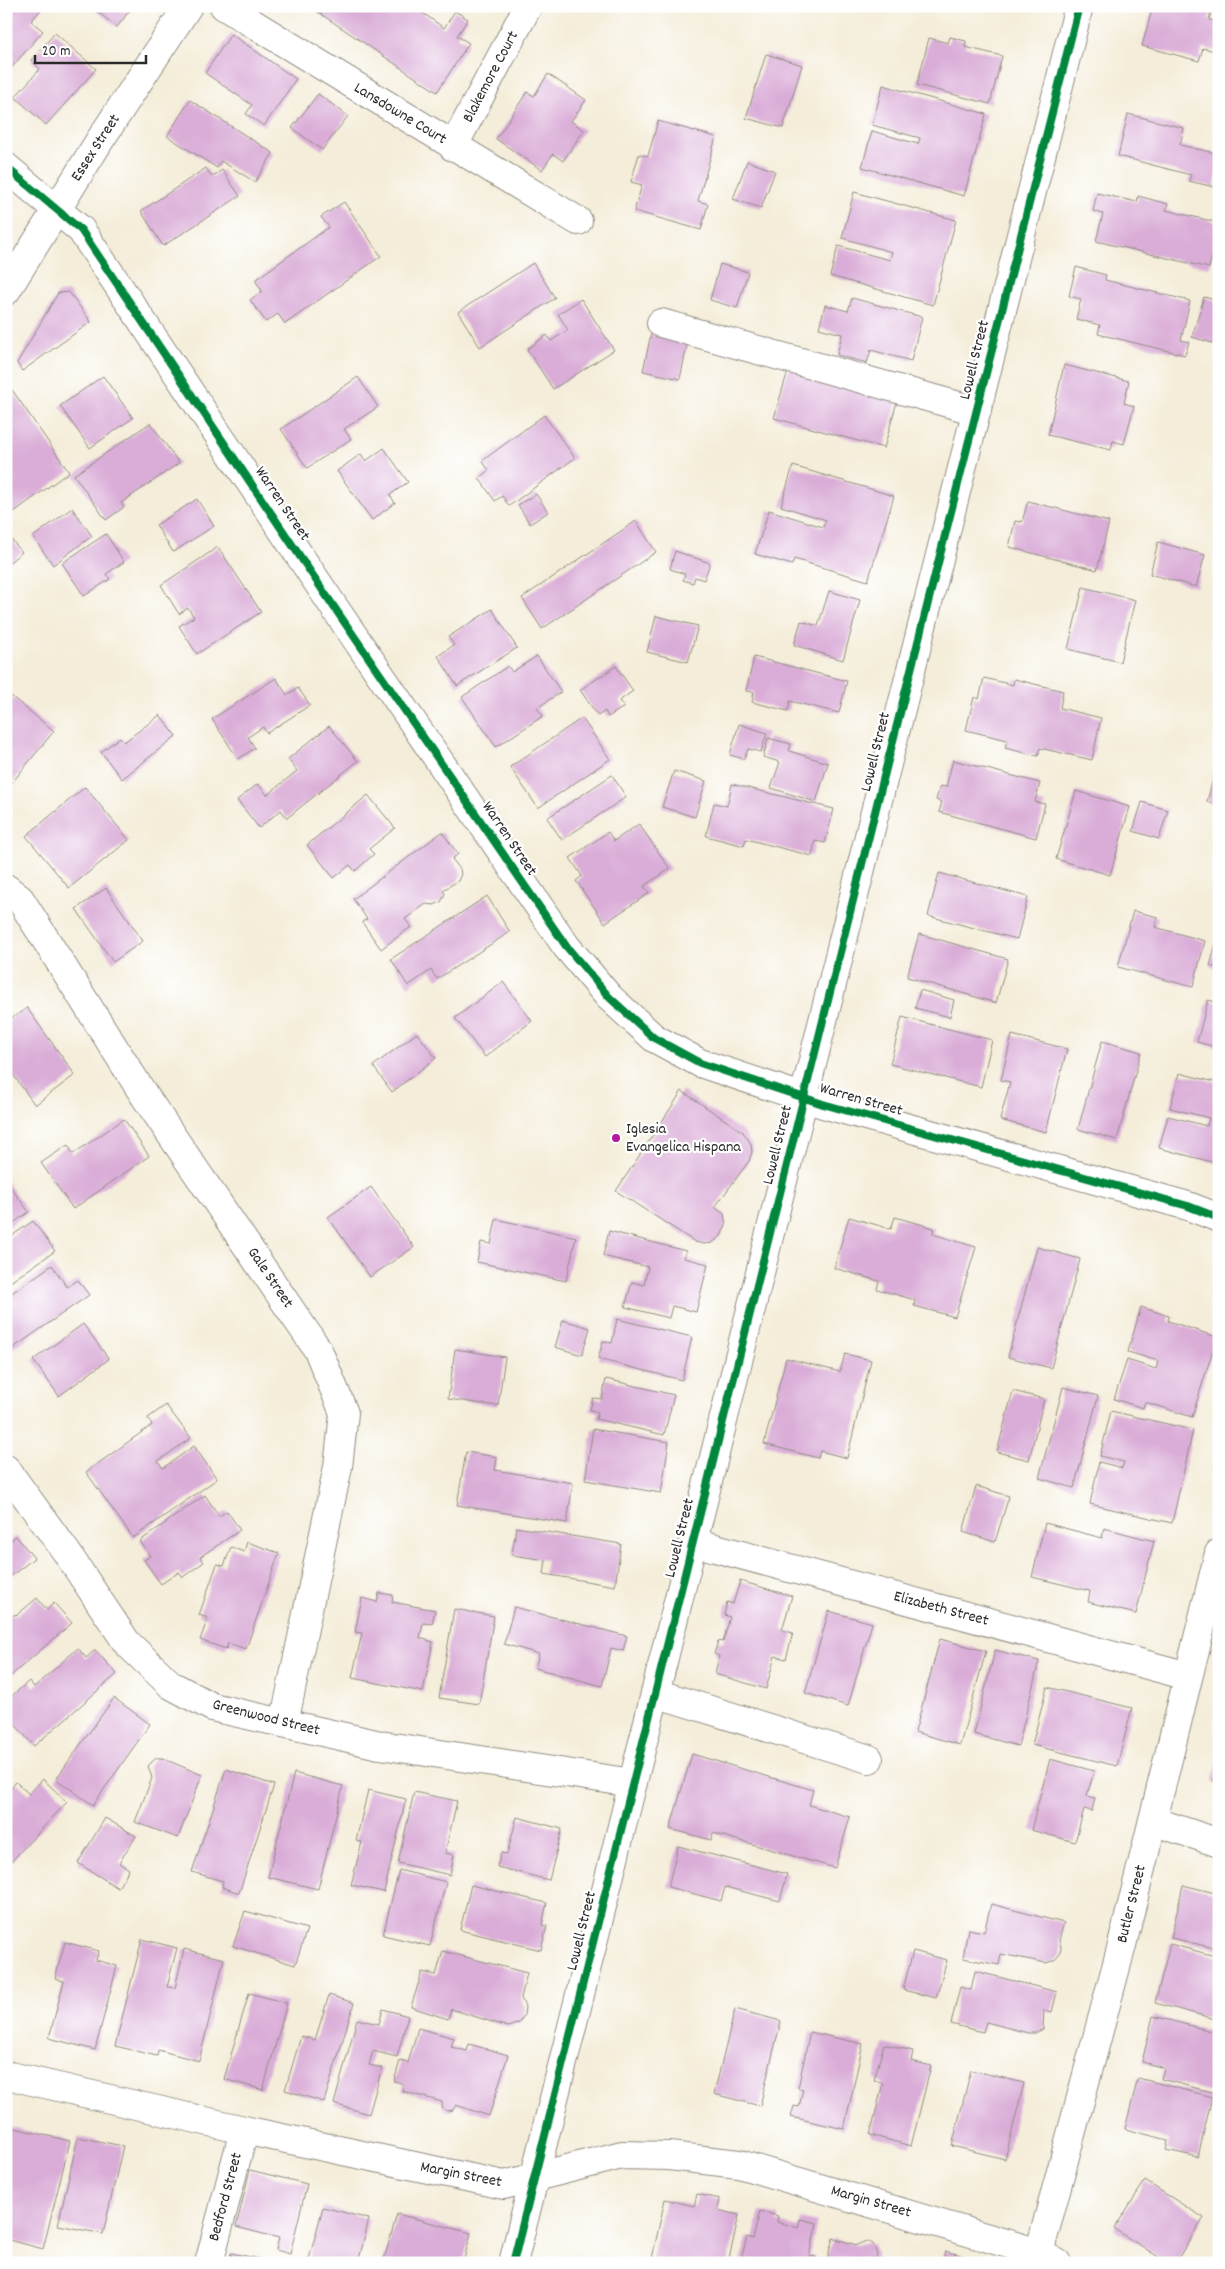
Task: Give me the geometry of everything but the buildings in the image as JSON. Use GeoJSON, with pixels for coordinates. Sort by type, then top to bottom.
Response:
{"type":"FeatureCollection","features":[{"type":"Feature","properties":{"kind":"street","name":"Essex Street"},"geometry":{"type":"LineString","coordinates":[[6,290],[56,209],[188,6]]}},
{"type":"Feature","properties":{"kind":"street","name":"Lansdowne Court"},"geometry":{"type":"LineString","coordinates":[[224,6],[453,147],[578,221]]}},
{"type":"Feature","properties":{"kind":"street","name":"Blakemore Court"},"geometry":{"type":"LineString","coordinates":[[453,147],[528,6]]}},
{"type":"Feature","properties":{"kind":"street","name":"Lowell Street"},"geometry":{"type":"LineString","coordinates":[[513,2263],[1079,6]]}},
{"type":"Feature","properties":{"kind":"street","name":"Warren Street"},"geometry":{"type":"LineString","coordinates":[[6,167],[81,230],[334,607],[566,946],[609,997],[654,1038],[700,1063],[804,1098],[1188,1206],[1219,1218]]}},
{"type":"Feature","properties":{"kind":"street"},"geometry":{"type":"LineString","coordinates":[[661,323],[976,411]]}},
{"type":"Feature","properties":{"kind":"street","name":"Gale Street"},"geometry":{"type":"LineString","coordinates":[[6,888],[20,899],[144,1095],[318,1350],[344,1413],[338,1467],[284,1723]]}},
{"type":"Feature","properties":{"kind":"street","name":"Greenwood Street"},"geometry":{"type":"LineString","coordinates":[[6,1470],[67,1553],[127,1643],[171,1685],[212,1707],[380,1745],[633,1783]]}},
{"type":"Feature","properties":{"kind":"street","name":"Elizabeth Street"},"geometry":{"type":"LineString","coordinates":[[693,1542],[1188,1676]]}},
{"type":"Feature","properties":{"kind":"street","name":"Butler Street"},"geometry":{"type":"LineString","coordinates":[[1048,2258],[1120,1954],[1219,1553]]}},
{"type":"Feature","properties":{"kind":"street"},"geometry":{"type":"LineString","coordinates":[[655,1693],[869,1759]]}},
{"type":"Feature","properties":{"kind":"street"},"geometry":{"type":"LineString","coordinates":[[1153,1820],[1219,1843]]}},
{"type":"Feature","properties":{"kind":"street","name":"Margin Street"},"geometry":{"type":"LineString","coordinates":[[6,2074],[244,2130],[504,2185],[622,2155],[669,2156],[739,2164],[1048,2258]]}},
{"type":"Feature","properties":{"kind":"street","name":"Bedford Street"},"geometry":{"type":"LineString","coordinates":[[209,2263],[244,2130]]}},
{"type":"Feature","properties":{"kind":"cycle path"},"geometry":{"type":"LineString","coordinates":[[513,2263],[878,800],[1079,6]]}},
{"type":"Feature","properties":{"kind":"cycle path"},"geometry":{"type":"LineString","coordinates":[[6,167],[81,230],[334,607],[566,946],[609,997],[654,1038],[700,1063],[823,1104],[1188,1206],[1219,1218]]}},
{"type":"Feature","properties":{"kind":"place","name":"Iglesia Evangelica Hispana"},"geometry":{"type":"Point","coordinates":[616,1138]}}]}
